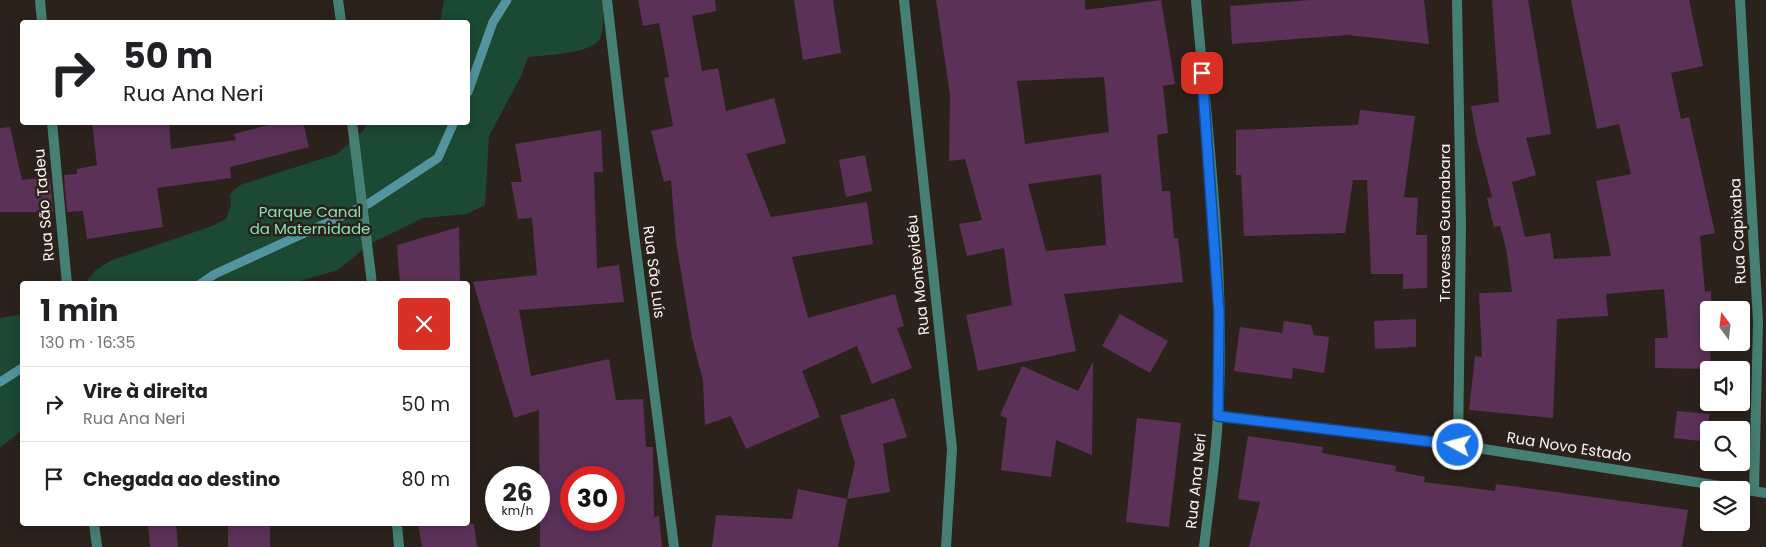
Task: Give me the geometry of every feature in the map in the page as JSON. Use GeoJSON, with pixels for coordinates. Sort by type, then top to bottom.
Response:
{"type":"FeatureCollection","features":[{"type":"Feature","properties":{"kind":"street"},"geometry":{"type":"LineString","coordinates":[[40,0],[42,20]]}},
{"type":"Feature","properties":{"kind":"street"},"geometry":{"type":"LineString","coordinates":[[338,0],[341,20]]}},
{"type":"Feature","properties":{"kind":"street","name":"Rua São Luís"},"geometry":{"type":"LineString","coordinates":[[607,0],[634,234],[674,547]]}},
{"type":"Feature","properties":{"kind":"street","name":"Rua Montevidéu"},"geometry":{"type":"LineString","coordinates":[[904,0],[952,449],[946,547]]}},
{"type":"Feature","properties":{"kind":"street","name":"Rua Ana Neri"},"geometry":{"type":"LineString","coordinates":[[1196,0],[1219,303],[1218,416],[1204,547]]}},
{"type":"Feature","properties":{"kind":"street","name":"Travessa Guanabara"},"geometry":{"type":"LineString","coordinates":[[1458,0],[1461,226],[1458,445]]}},
{"type":"Feature","properties":{"kind":"street","name":"Rua Capixaba"},"geometry":{"type":"LineString","coordinates":[[1740,0],[1758,321],[1754,491]]}},
{"type":"Feature","properties":{"kind":"street","name":"Rua São Tadeu"},"geometry":{"type":"LineString","coordinates":[[52,125],[67,281]]}},
{"type":"Feature","properties":{"kind":"street"},"geometry":{"type":"LineString","coordinates":[[352,125],[372,281]]}},
{"type":"Feature","properties":{"kind":"street","name":"Rua Novo Estado"},"geometry":{"type":"LineString","coordinates":[[1218,416],[1458,445],[1766,493]]}},
{"type":"Feature","properties":{"kind":"street"},"geometry":{"type":"LineString","coordinates":[[94,526],[97,547]]}},
{"type":"Feature","properties":{"kind":"street"},"geometry":{"type":"LineString","coordinates":[[397,526],[399,547]]}},
{"type":"Feature","properties":{"kind":"green space","name":"Parque Canal da Maternidade"},"geometry":{"type":"Polygon","coordinates":[[[444,0],[608,0],[603,6],[601,36],[594,45],[566,53],[528,57],[521,76],[489,136],[485,205],[467,214],[423,218],[370,244],[338,270],[300,281],[87,281],[96,270],[110,261],[212,226],[226,219],[231,205],[230,194],[240,185],[337,154],[362,132],[367,125],[470,125],[470,20],[440,20],[444,0]]]}},
{"type":"Feature","properties":{"kind":"green space"},"geometry":{"type":"Polygon","coordinates":[[[20,314],[20,432],[0,448],[0,318],[20,314]]]}},
{"type":"Feature","properties":{"kind":"building"},"geometry":{"type":"Polygon","coordinates":[[[638,0],[715,0],[716,11],[692,16],[702,71],[718,68],[726,111],[774,98],[786,143],[746,154],[771,217],[867,202],[873,244],[792,257],[808,318],[895,294],[904,326],[897,328],[912,368],[872,384],[857,346],[802,371],[820,417],[746,449],[731,416],[705,425],[703,381],[692,338],[676,242],[671,180],[664,182],[651,131],[673,126],[664,78],[669,77],[659,23],[643,26],[638,0]]]}},
{"type":"Feature","properties":{"kind":"building"},"geometry":{"type":"Polygon","coordinates":[[[794,0],[833,0],[841,53],[803,60],[794,0]]]}},
{"type":"Feature","properties":{"kind":"building"},"geometry":{"type":"Polygon","coordinates":[[[936,0],[1085,0],[1085,10],[1161,0],[1175,84],[1163,86],[1168,133],[1157,135],[1162,191],[1170,191],[1174,238],[1178,238],[1183,282],[1064,294],[1076,351],[978,371],[966,315],[1012,305],[1004,248],[967,256],[959,224],[982,220],[965,159],[949,161],[950,95],[936,0]],[[1104,77],[1017,81],[1025,144],[1109,132],[1104,77]],[[1101,174],[1028,184],[1046,251],[1106,245],[1101,174]]]}},
{"type":"Feature","properties":{"kind":"building"},"geometry":{"type":"Polygon","coordinates":[[[1310,0],[1424,0],[1429,44],[1348,35],[1232,44],[1230,6],[1310,0]]]}},
{"type":"Feature","properties":{"kind":"building"},"geometry":{"type":"Polygon","coordinates":[[[1492,0],[1528,0],[1551,134],[1526,138],[1536,175],[1512,182],[1525,237],[1550,233],[1554,259],[1611,256],[1596,181],[1631,174],[1619,124],[1597,129],[1571,0],[1689,0],[1703,66],[1671,73],[1681,119],[1689,117],[1715,233],[1700,236],[1705,292],[1711,291],[1711,301],[1700,301],[1700,351],[1710,351],[1711,361],[1700,361],[1700,369],[1655,368],[1655,338],[1668,338],[1664,289],[1606,294],[1608,316],[1557,319],[1553,418],[1469,410],[1475,356],[1482,357],[1479,293],[1512,292],[1506,248],[1500,226],[1494,227],[1487,198],[1492,197],[1477,140],[1471,106],[1499,102],[1492,0]]]}},
{"type":"Feature","properties":{"kind":"building"},"geometry":{"type":"Polygon","coordinates":[[[1360,110],[1415,116],[1404,197],[1418,198],[1416,235],[1427,235],[1427,288],[1403,289],[1403,274],[1371,274],[1367,180],[1353,180],[1345,233],[1244,236],[1241,175],[1236,175],[1236,130],[1358,125],[1360,110]]]}},
{"type":"Feature","properties":{"kind":"building"},"geometry":{"type":"Polygon","coordinates":[[[92,125],[169,125],[171,149],[236,140],[234,134],[268,125],[304,125],[309,147],[230,167],[231,178],[157,188],[163,227],[87,239],[83,211],[67,212],[64,175],[77,174],[77,169],[97,165],[92,125]]]}},
{"type":"Feature","properties":{"kind":"building"},"geometry":{"type":"Polygon","coordinates":[[[10,127],[22,180],[50,177],[53,212],[0,212],[0,128],[10,127]]]}},
{"type":"Feature","properties":{"kind":"building"},"geometry":{"type":"Polygon","coordinates":[[[601,130],[603,172],[594,172],[597,268],[619,265],[624,302],[519,310],[531,376],[609,359],[616,400],[643,399],[646,447],[653,447],[654,517],[659,516],[662,547],[540,547],[540,531],[550,531],[550,466],[539,466],[539,410],[514,418],[473,282],[537,275],[532,218],[518,219],[511,182],[522,182],[515,144],[601,130]]]}},
{"type":"Feature","properties":{"kind":"building"},"geometry":{"type":"Polygon","coordinates":[[[865,155],[872,191],[846,197],[839,160],[865,155]]]}},
{"type":"Feature","properties":{"kind":"building"},"geometry":{"type":"Polygon","coordinates":[[[459,227],[460,281],[400,281],[397,245],[459,227]]]}},
{"type":"Feature","properties":{"kind":"building"},"geometry":{"type":"Polygon","coordinates":[[[1120,314],[1168,341],[1150,373],[1102,346],[1120,314]]]}},
{"type":"Feature","properties":{"kind":"building"},"geometry":{"type":"Polygon","coordinates":[[[1416,319],[1416,347],[1375,349],[1374,321],[1416,319]]]}},
{"type":"Feature","properties":{"kind":"building"},"geometry":{"type":"Polygon","coordinates":[[[1284,321],[1311,325],[1314,335],[1329,337],[1324,373],[1293,368],[1292,379],[1234,371],[1240,327],[1282,333],[1284,321]]]}},
{"type":"Feature","properties":{"kind":"building"},"geometry":{"type":"Polygon","coordinates":[[[1093,362],[1092,455],[1056,440],[1051,477],[1001,470],[1007,418],[1000,415],[1022,366],[1078,391],[1093,362]]]}},
{"type":"Feature","properties":{"kind":"building"},"geometry":{"type":"Polygon","coordinates":[[[894,398],[907,437],[883,444],[890,492],[847,499],[855,463],[840,416],[894,398]]]}},
{"type":"Feature","properties":{"kind":"building"},"geometry":{"type":"Polygon","coordinates":[[[1677,411],[1709,414],[1709,421],[1700,421],[1700,441],[1674,438],[1677,411]]]}},
{"type":"Feature","properties":{"kind":"building"},"geometry":{"type":"Polygon","coordinates":[[[1137,418],[1181,423],[1169,527],[1126,522],[1137,418]]]}},
{"type":"Feature","properties":{"kind":"building"},"geometry":{"type":"Polygon","coordinates":[[[1248,436],[1323,447],[1322,453],[1396,466],[1395,471],[1425,477],[1424,482],[1495,491],[1496,484],[1688,510],[1682,547],[1249,547],[1260,502],[1238,499],[1248,436]]]}},
{"type":"Feature","properties":{"kind":"building"},"geometry":{"type":"Polygon","coordinates":[[[798,489],[847,499],[838,547],[712,547],[716,515],[792,519],[798,489]]]}},
{"type":"Feature","properties":{"kind":"building"},"geometry":{"type":"Polygon","coordinates":[[[470,524],[474,524],[477,547],[422,547],[418,526],[470,526],[470,524]]]}},
{"type":"Feature","properties":{"kind":"building"},"geometry":{"type":"Polygon","coordinates":[[[148,526],[176,526],[178,547],[150,547],[148,526]]]}},
{"type":"Feature","properties":{"kind":"building"},"geometry":{"type":"Polygon","coordinates":[[[228,526],[270,526],[270,547],[228,547],[228,526]]]}},
{"type":"Feature","properties":{"kind":"waterway"},"geometry":{"type":"LineString","coordinates":[[470,86],[493,22],[507,0]]}},
{"type":"Feature","properties":{"kind":"waterway"},"geometry":{"type":"LineString","coordinates":[[204,281],[215,274],[368,204],[438,158],[453,125]]}},
{"type":"Feature","properties":{"kind":"waterway"},"geometry":{"type":"LineString","coordinates":[[0,382],[20,369]]}},
{"type":"Feature","properties":{"kind":"route"},"geometry":{"type":"LineString","coordinates":[[1202,73],[1214,214],[1219,313],[1218,416],[1458,445]]}}]}
